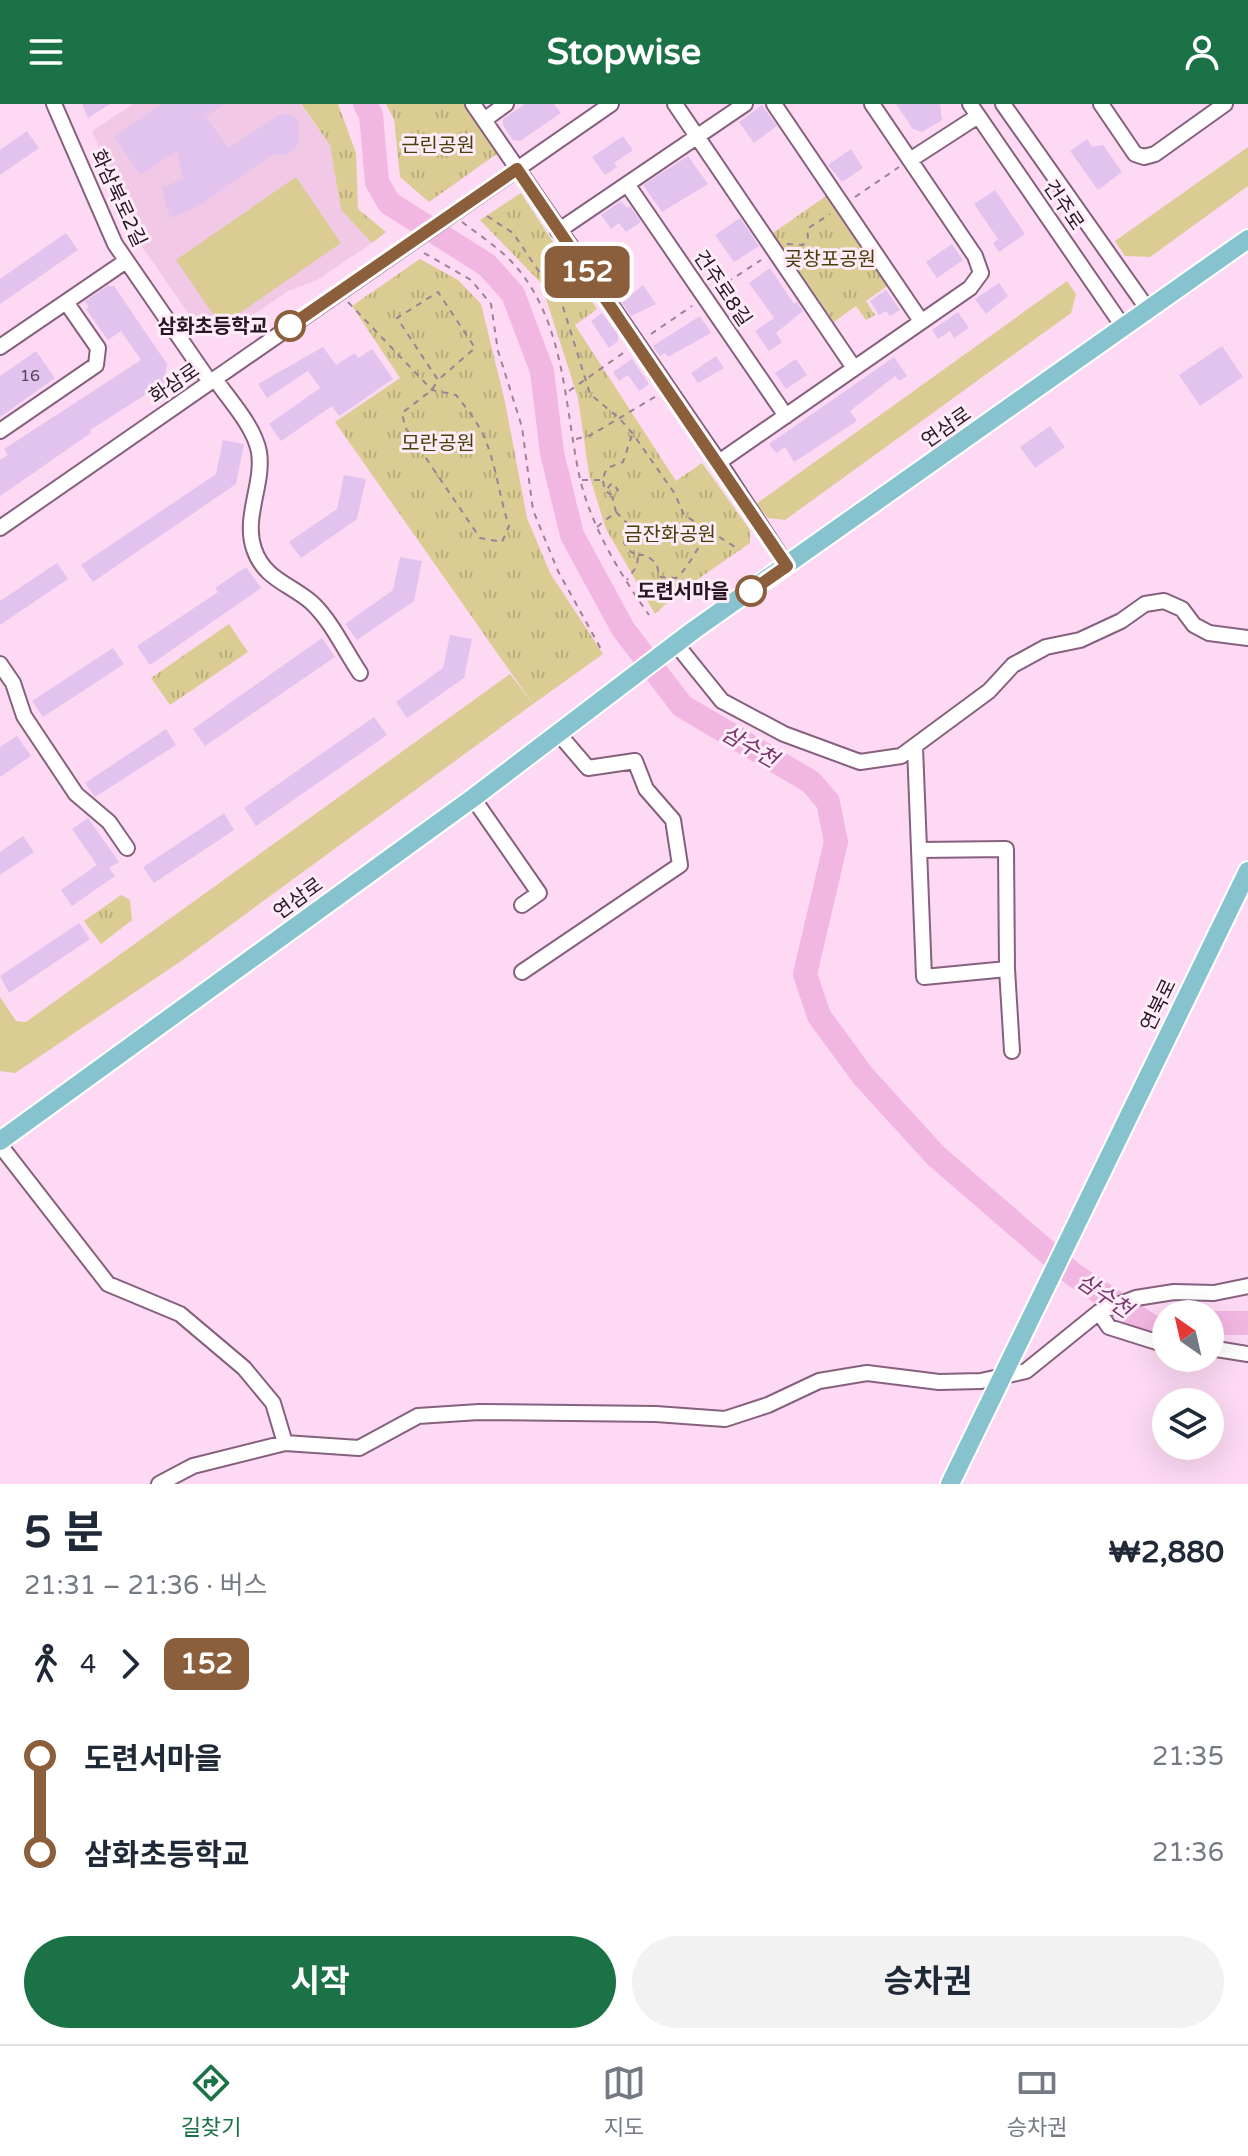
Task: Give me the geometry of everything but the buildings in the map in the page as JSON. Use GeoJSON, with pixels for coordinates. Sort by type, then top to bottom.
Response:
{"type":"FeatureCollection","features":[{"type":"Feature","properties":{"kind":"main road","name":"연삼로"},"geometry":{"type":"LineString","coordinates":[[0,1143],[473,798],[672,647],[1248,239]]}},
{"type":"Feature","properties":{"kind":"main road","name":"연북로"},"geometry":{"type":"LineString","coordinates":[[1002,1377],[1248,871]]}},
{"type":"Feature","properties":{"kind":"main road"},"geometry":{"type":"LineString","coordinates":[[950,1484],[1002,1377]]}},
{"type":"Feature","properties":{"kind":"street","name":"화삼북로2길"},"geometry":{"type":"LineString","coordinates":[[54,104],[126,261],[250,430],[258,450],[259,474],[251,516],[253,548],[272,577],[312,603],[360,673]]}},
{"type":"Feature","properties":{"kind":"street"},"geometry":{"type":"LineString","coordinates":[[473,104],[787,566]]}},
{"type":"Feature","properties":{"kind":"street"},"geometry":{"type":"LineString","coordinates":[[484,120],[506,104]]}},
{"type":"Feature","properties":{"kind":"street"},"geometry":{"type":"LineString","coordinates":[[452,214],[611,104]]}},
{"type":"Feature","properties":{"kind":"street"},"geometry":{"type":"LineString","coordinates":[[675,104],[854,368]]}},
{"type":"Feature","properties":{"kind":"street"},"geometry":{"type":"LineString","coordinates":[[558,231],[745,104]]}},
{"type":"Feature","properties":{"kind":"street"},"geometry":{"type":"LineString","coordinates":[[774,104],[921,321]]}},
{"type":"Feature","properties":{"kind":"street"},"geometry":{"type":"LineString","coordinates":[[719,462],[970,288],[982,270],[872,104]]}},
{"type":"Feature","properties":{"kind":"street","name":"건주로"},"geometry":{"type":"LineString","coordinates":[[1003,104],[1149,311]]}},
{"type":"Feature","properties":{"kind":"street"},"geometry":{"type":"LineString","coordinates":[[1101,104],[1140,157],[1155,154],[1208,109],[1225,104]]}},
{"type":"Feature","properties":{"kind":"street"},"geometry":{"type":"LineString","coordinates":[[910,160],[974,110]]}},
{"type":"Feature","properties":{"kind":"street","name":"건주로"},"geometry":{"type":"LineString","coordinates":[[974,110],[1124,328]]}},
{"type":"Feature","properties":{"kind":"street","name":"건주로8길"},"geometry":{"type":"LineString","coordinates":[[627,184],[786,416]]}},
{"type":"Feature","properties":{"kind":"street","name":"화삼로"},"geometry":{"type":"LineString","coordinates":[[0,528],[452,214]]}},
{"type":"Feature","properties":{"kind":"street"},"geometry":{"type":"LineString","coordinates":[[0,347],[126,261]]}},
{"type":"Feature","properties":{"kind":"street"},"geometry":{"type":"LineString","coordinates":[[0,431],[96,365],[98,348],[66,302]]}},
{"type":"Feature","properties":{"kind":"street"},"geometry":{"type":"LineString","coordinates":[[672,647],[722,701],[784,734],[860,762],[901,756],[989,691],[1013,665],[1046,647],[1080,640],[1121,621],[1145,604],[1164,601],[1182,609],[1194,625],[1209,633],[1248,638]]}},
{"type":"Feature","properties":{"kind":"street"},"geometry":{"type":"LineString","coordinates":[[0,664],[13,683],[24,716],[76,794],[109,822],[127,848]]}},
{"type":"Feature","properties":{"kind":"street"},"geometry":{"type":"LineString","coordinates":[[522,972],[680,865],[673,820],[646,789],[635,761],[588,768],[558,733]]}},
{"type":"Feature","properties":{"kind":"street"},"geometry":{"type":"LineString","coordinates":[[915,747],[924,977],[1007,969]]}},
{"type":"Feature","properties":{"kind":"street"},"geometry":{"type":"LineString","coordinates":[[473,798],[539,893],[522,905]]}},
{"type":"Feature","properties":{"kind":"street"},"geometry":{"type":"LineString","coordinates":[[919,850],[1006,849],[1007,969],[1012,1051]]}},
{"type":"Feature","properties":{"kind":"street"},"geometry":{"type":"LineString","coordinates":[[0,1143],[108,1284],[180,1314],[244,1368],[273,1403],[285,1443]]}},
{"type":"Feature","properties":{"kind":"street"},"geometry":{"type":"LineString","coordinates":[[159,1484],[193,1466],[285,1443],[359,1448],[418,1416],[479,1412],[656,1414],[725,1419],[768,1405],[819,1381],[867,1373],[939,1382],[1002,1377],[1026,1371],[1099,1312],[1136,1298],[1174,1292],[1214,1293],[1248,1286]]}},
{"type":"Feature","properties":{"kind":"street"},"geometry":{"type":"LineString","coordinates":[[1099,1312],[1109,1327],[1152,1341]]}},
{"type":"Feature","properties":{"kind":"street"},"geometry":{"type":"LineString","coordinates":[[1224,1350],[1248,1354]]}},
{"type":"Feature","properties":{"kind":"path"},"geometry":{"type":"LineString","coordinates":[[568,392],[785,244],[803,245],[808,237],[807,229],[910,160]]}},
{"type":"Feature","properties":{"kind":"path"},"geometry":{"type":"LineString","coordinates":[[452,214],[511,260],[534,293],[568,392],[580,480],[597,527],[626,583],[649,615]]}},
{"type":"Feature","properties":{"kind":"path"},"geometry":{"type":"LineString","coordinates":[[487,216],[513,233],[563,307],[590,394],[633,434],[675,494],[684,515],[715,531],[740,550]]}},
{"type":"Feature","properties":{"kind":"path"},"geometry":{"type":"LineString","coordinates":[[410,244],[471,280],[491,304],[498,351],[522,427],[533,510],[558,571],[602,651]]}},
{"type":"Feature","properties":{"kind":"path"},"geometry":{"type":"LineString","coordinates":[[339,292],[432,390],[456,395],[479,426],[491,454],[498,495],[509,526],[502,542],[480,538],[405,427],[402,413],[432,390],[438,380],[475,348],[438,292],[397,318],[438,380]]}},
{"type":"Feature","properties":{"kind":"path"},"geometry":{"type":"LineString","coordinates":[[575,439],[620,419],[667,389]]}},
{"type":"Feature","properties":{"kind":"path"},"geometry":{"type":"LineString","coordinates":[[633,434],[623,462],[607,468],[602,480],[605,491],[612,495],[616,512],[631,527],[624,543],[631,552],[646,555],[657,564],[659,577],[676,578],[686,568],[696,546],[715,531]]}},
{"type":"Feature","properties":{"kind":"path"},"geometry":{"type":"LineString","coordinates":[[580,480],[602,480]]}},
{"type":"Feature","properties":{"kind":"path"},"geometry":{"type":"LineString","coordinates":[[605,491],[612,483],[618,490],[612,495]]}},
{"type":"Feature","properties":{"kind":"path"},"geometry":{"type":"LineString","coordinates":[[597,527],[616,512]]}},
{"type":"Feature","properties":{"kind":"path"},"geometry":{"type":"LineString","coordinates":[[626,583],[637,566],[638,555]]}},
{"type":"Feature","properties":{"kind":"shaded area","name":"삼화초등학교"},"geometry":{"type":"Polygon","coordinates":[[[133,104],[300,104],[330,145],[341,210],[372,243],[317,280],[288,291],[222,336],[204,336],[141,245],[92,131],[133,104]]]}},
{"type":"Feature","properties":{"kind":"green space"},"geometry":{"type":"Polygon","coordinates":[[[301,104],[338,104],[356,153],[358,209],[386,232],[372,243],[341,210],[330,145],[301,104]]]}},
{"type":"Feature","properties":{"kind":"green space","name":"근린공원"},"geometry":{"type":"Polygon","coordinates":[[[386,104],[464,104],[498,153],[429,202],[400,177],[394,119],[386,104]]]}},
{"type":"Feature","properties":{"kind":"green space"},"geometry":{"type":"Polygon","coordinates":[[[1248,147],[1248,186],[1150,257],[1125,256],[1115,241],[1248,147]]]}},
{"type":"Feature","properties":{"kind":"green space"},"geometry":{"type":"Polygon","coordinates":[[[296,177],[341,243],[221,326],[176,260],[296,177]]]}},
{"type":"Feature","properties":{"kind":"green space","name":"금잔화공원"},"geometry":{"type":"Polygon","coordinates":[[[521,193],[597,309],[575,325],[676,481],[702,463],[750,530],[750,543],[675,595],[655,614],[606,529],[589,474],[578,398],[541,283],[480,220],[521,193]]]}},
{"type":"Feature","properties":{"kind":"green space","name":"곶창포공원"},"geometry":{"type":"Polygon","coordinates":[[[826,196],[887,286],[866,301],[875,315],[866,320],[856,306],[834,322],[773,233],[826,196]]]}},
{"type":"Feature","properties":{"kind":"green space","name":"모란공원"},"geometry":{"type":"Polygon","coordinates":[[[420,259],[458,280],[481,304],[505,402],[527,518],[550,573],[603,654],[533,704],[335,422],[400,378],[352,306],[420,259]]]}},
{"type":"Feature","properties":{"kind":"green space"},"geometry":{"type":"Polygon","coordinates":[[[1067,281],[1076,294],[1071,313],[785,520],[768,518],[756,504],[1067,281]]]}},
{"type":"Feature","properties":{"kind":"green space"},"geometry":{"type":"Polygon","coordinates":[[[229,624],[248,652],[170,705],[151,678],[229,624]]]}},
{"type":"Feature","properties":{"kind":"green space"},"geometry":{"type":"Polygon","coordinates":[[[510,674],[533,704],[184,959],[15,1073],[0,1071],[0,997],[16,1021],[26,1022],[510,674]]]}},
{"type":"Feature","properties":{"kind":"green space"},"geometry":{"type":"Polygon","coordinates":[[[121,895],[130,900],[132,920],[101,944],[84,921],[121,895]]]}},
{"type":"Feature","properties":{"kind":"waterway","name":"삼수천"},"geometry":{"type":"LineString","coordinates":[[365,104],[371,115],[377,182],[389,203],[487,265],[513,294],[542,371],[552,453],[572,535],[623,629],[682,706],[811,782],[828,802],[836,842],[805,974],[819,1016],[863,1076],[936,1156],[1074,1275],[1152,1327]]}},
{"type":"Feature","properties":{"kind":"waterway","name":"삼수천"},"geometry":{"type":"LineString","coordinates":[[1224,1323],[1248,1323]]}},
{"type":"Feature","properties":{"kind":"bus line","name":"152"},"geometry":{"type":"LineString","coordinates":[[290,326],[517,169],[787,566],[751,591]]}},
{"type":"Feature","properties":{"kind":"place","name":"삼화초등학교"},"geometry":{"type":"Point","coordinates":[290,326]}},
{"type":"Feature","properties":{"kind":"place","name":"도련서마을"},"geometry":{"type":"Point","coordinates":[751,591]}}]}
